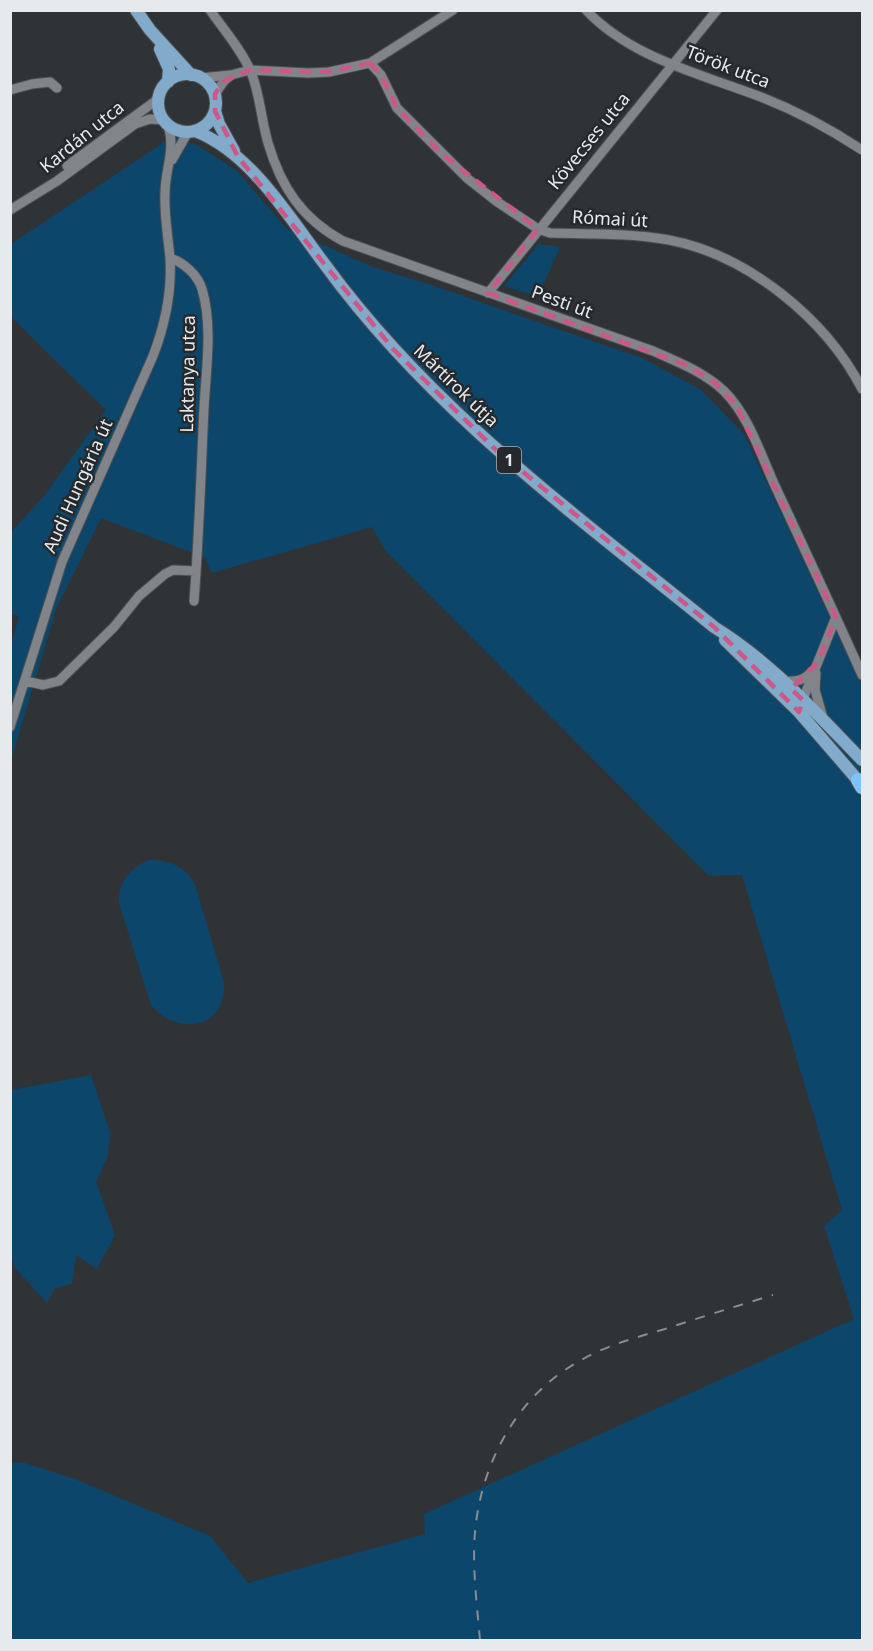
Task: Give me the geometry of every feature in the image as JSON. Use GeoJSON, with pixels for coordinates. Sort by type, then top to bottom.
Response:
{"type":"FeatureCollection","features":[{"type":"Feature","properties":{"kind":"main road"},"geometry":{"type":"LineString","coordinates":[[136,10],[150,30],[166,61],[169,69],[168,82]]}},
{"type":"Feature","properties":{"kind":"main road"},"geometry":{"type":"LineString","coordinates":[[150,30],[196,76],[207,82],[215,94]]}},
{"type":"Feature","properties":{"kind":"main road"},"geometry":{"type":"LineString","coordinates":[[166,123],[160,114],[158,99],[162,89],[176,76],[196,76]]}},
{"type":"Feature","properties":{"kind":"main road","name":"Mártírok útja"},"geometry":{"type":"LineString","coordinates":[[215,94],[215,111],[219,124],[238,157],[271,194],[359,309],[436,394],[496,450],[714,627]]}},
{"type":"Feature","properties":{"kind":"main road"},"geometry":{"type":"LineString","coordinates":[[191,132],[205,126],[215,111]]}},
{"type":"Feature","properties":{"kind":"main road","name":"Mártírok útja"},"geometry":{"type":"LineString","coordinates":[[166,123],[176,130],[213,139],[238,157]]}},
{"type":"Feature","properties":{"kind":"main road","name":"1"},"geometry":{"type":"LineString","coordinates":[[714,627],[746,648],[783,681],[861,784]]}},
{"type":"Feature","properties":{"kind":"main road","name":"1"},"geometry":{"type":"LineString","coordinates":[[714,627],[730,646],[801,706],[824,722],[862,760]]}},
{"type":"Feature","properties":{"kind":"street","name":"Pesti út"},"geometry":{"type":"LineString","coordinates":[[210,10],[243,56],[250,70],[271,152],[281,177],[294,201],[316,225],[343,241],[686,365],[713,381],[726,393],[753,438],[862,675]]}},
{"type":"Feature","properties":{"kind":"street"},"geometry":{"type":"LineString","coordinates":[[196,76],[231,75],[250,70],[308,74],[370,63],[453,10]]}},
{"type":"Feature","properties":{"kind":"street","name":"Török utca"},"geometry":{"type":"LineString","coordinates":[[585,10],[625,42],[673,64],[799,113],[862,150]]}},
{"type":"Feature","properties":{"kind":"street","name":"Kövecses utca"},"geometry":{"type":"LineString","coordinates":[[488,293],[717,10]]}},
{"type":"Feature","properties":{"kind":"street","name":"Római út"},"geometry":{"type":"LineString","coordinates":[[370,63],[381,75],[397,108],[442,154],[468,179],[538,230],[550,233],[638,235],[671,241],[722,257],[750,270],[775,289],[825,335],[852,369],[862,389]]}},
{"type":"Feature","properties":{"kind":"street"},"geometry":{"type":"LineString","coordinates":[[215,94],[231,75]]}},
{"type":"Feature","properties":{"kind":"street"},"geometry":{"type":"LineString","coordinates":[[10,90],[50,82],[57,88]]}},
{"type":"Feature","properties":{"kind":"street","name":"Kardán utca"},"geometry":{"type":"LineString","coordinates":[[45,187],[69,164],[158,99]]}},
{"type":"Feature","properties":{"kind":"street","name":"Kardán utca"},"geometry":{"type":"LineString","coordinates":[[45,187],[57,181],[135,124],[150,119],[166,123]]}},
{"type":"Feature","properties":{"kind":"street"},"geometry":{"type":"LineString","coordinates":[[166,123],[172,137],[165,192],[170,258]]}},
{"type":"Feature","properties":{"kind":"street"},"geometry":{"type":"LineString","coordinates":[[169,164],[191,132]]}},
{"type":"Feature","properties":{"kind":"street"},"geometry":{"type":"LineString","coordinates":[[10,210],[45,187]]}},
{"type":"Feature","properties":{"kind":"street","name":"Laktanya utca"},"geometry":{"type":"LineString","coordinates":[[170,258],[178,261],[193,274],[201,286],[207,324],[194,601]]}},
{"type":"Feature","properties":{"kind":"street","name":"Audi Hungária út"},"geometry":{"type":"LineString","coordinates":[[10,727],[62,562],[158,342],[168,305],[170,258]]}},
{"type":"Feature","properties":{"kind":"street"},"geometry":{"type":"LineString","coordinates":[[26,681],[44,685],[59,681],[114,627],[139,596],[165,574],[173,570],[196,572]]}},
{"type":"Feature","properties":{"kind":"street"},"geometry":{"type":"LineString","coordinates":[[801,706],[836,617]]}},
{"type":"Feature","properties":{"kind":"street"},"geometry":{"type":"LineString","coordinates":[[783,681],[804,679],[818,662]]}},
{"type":"Feature","properties":{"kind":"street"},"geometry":{"type":"LineString","coordinates":[[818,662],[815,690],[824,722]]}},
{"type":"Feature","properties":{"kind":"highlighted area"},"geometry":{"type":"Polygon","coordinates":[[[370,63],[381,75],[397,108],[442,154],[538,229],[488,293],[686,365],[713,381],[736,405],[836,617],[818,662],[791,689],[803,700],[799,712],[714,627],[496,450],[393,349],[238,157],[215,111],[215,94],[224,81],[250,70],[329,72],[370,63]]]}},
{"type":"Feature","properties":{"kind":"shaded area"},"geometry":{"type":"Polygon","coordinates":[[[172,137],[197,145],[237,171],[287,229],[373,267],[642,358],[700,389],[744,434],[862,686],[862,1640],[11,1640],[11,1462],[25,1463],[75,1479],[210,1536],[248,1583],[425,1534],[424,1514],[854,1319],[824,1226],[842,1210],[742,875],[709,876],[385,550],[372,527],[212,573],[204,557],[101,518],[57,607],[11,760],[11,645],[19,617],[11,614],[11,532],[44,496],[106,410],[11,317],[11,244],[172,137]]]}},
{"type":"Feature","properties":{"kind":"shaded area"},"geometry":{"type":"Polygon","coordinates":[[[539,244],[560,247],[538,297],[504,286],[539,244]]]}},
{"type":"Feature","properties":{"kind":"shaded area"},"geometry":{"type":"Polygon","coordinates":[[[149,860],[164,861],[177,866],[188,874],[196,887],[224,983],[223,998],[217,1010],[209,1019],[198,1023],[174,1022],[151,1005],[119,903],[119,895],[126,877],[136,867],[149,860]]]}},
{"type":"Feature","properties":{"kind":"shaded area"},"geometry":{"type":"Polygon","coordinates":[[[91,1075],[110,1133],[108,1156],[96,1182],[115,1235],[97,1269],[76,1255],[72,1284],[55,1288],[47,1303],[14,1267],[11,1253],[11,1090],[91,1075]]]}},
{"type":"Feature","properties":{"kind":"railway"},"geometry":{"type":"LineString","coordinates":[[480,1640],[474,1559],[479,1507],[494,1458],[519,1414],[555,1378],[597,1352],[631,1339],[773,1295]]}}]}
